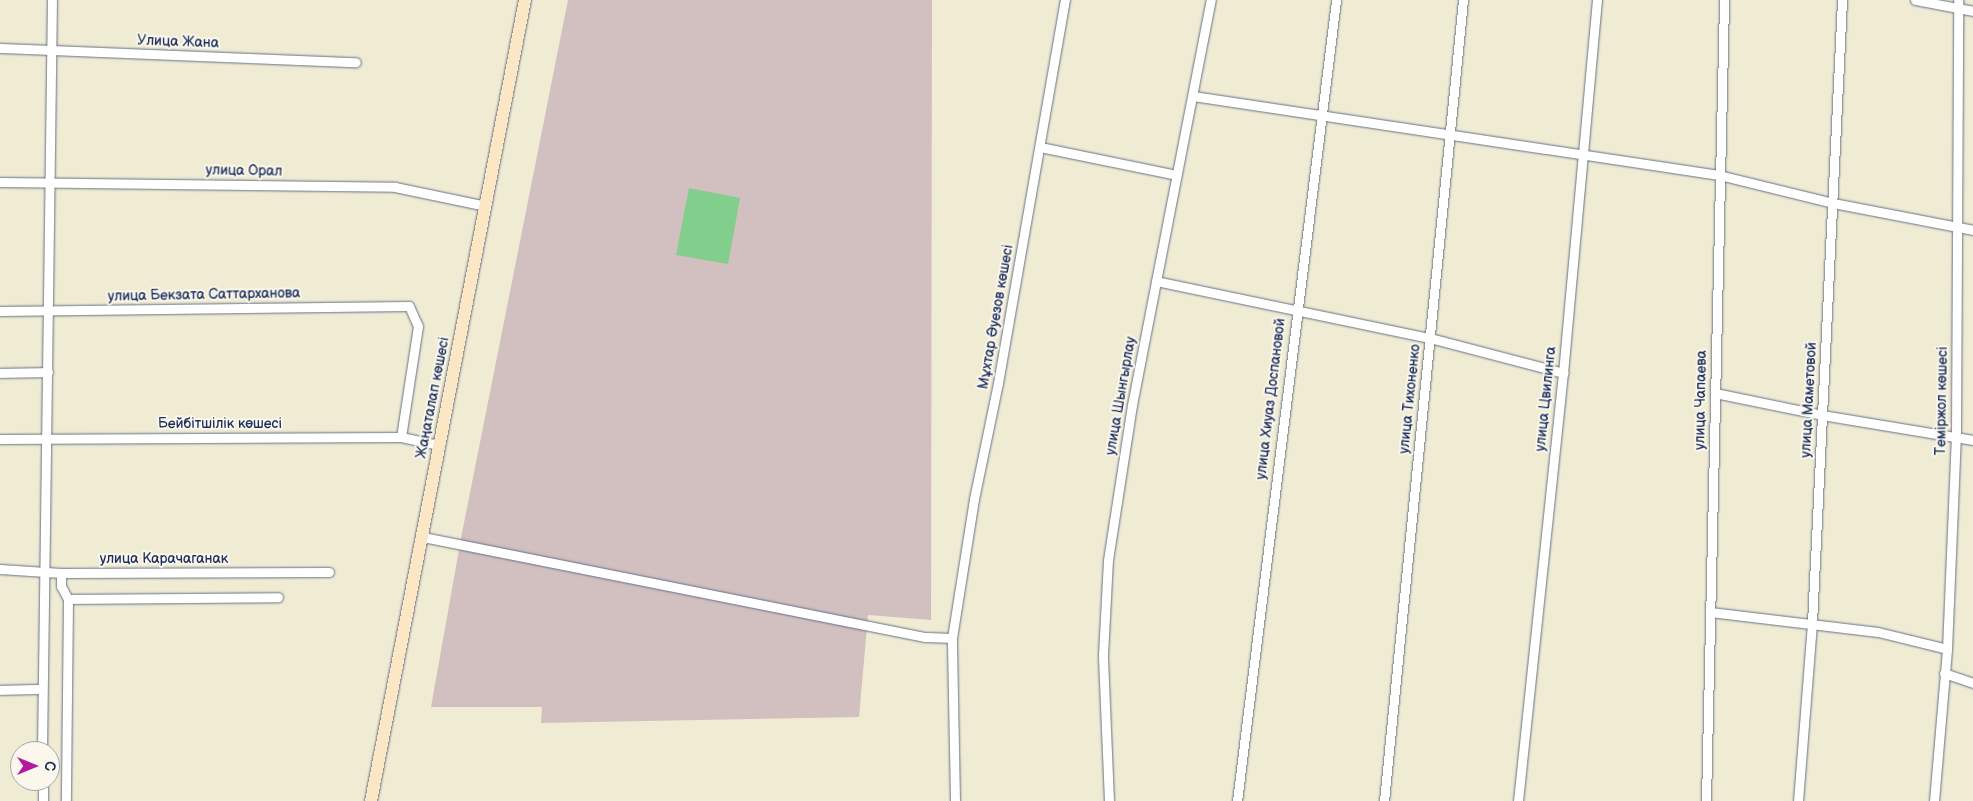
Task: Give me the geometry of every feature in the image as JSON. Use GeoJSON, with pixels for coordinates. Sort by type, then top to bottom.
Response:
{"type":"FeatureCollection","features":[{"type":"Feature","properties":{"kind":"main road","name":"Жаңаталап көшесі"},"geometry":{"type":"LineString","coordinates":[[371,801],[424,537],[439,445],[524,0]]}},
{"type":"Feature","properties":{"kind":"street"},"geometry":{"type":"LineString","coordinates":[[42,741],[52,0]]}},
{"type":"Feature","properties":{"kind":"street","name":"Мұхтар Әуезов көшесі"},"geometry":{"type":"LineString","coordinates":[[955,801],[952,638],[974,499],[1066,0]]}},
{"type":"Feature","properties":{"kind":"street","name":"улица Шынгырлау"},"geometry":{"type":"LineString","coordinates":[[1109,801],[1103,607],[1131,414],[1211,0]]}},
{"type":"Feature","properties":{"kind":"street","name":"улица Хиуаз Доспановой"},"geometry":{"type":"LineString","coordinates":[[1237,801],[1320,117],[1336,0]]}},
{"type":"Feature","properties":{"kind":"street","name":"улица Тихоненко"},"geometry":{"type":"LineString","coordinates":[[1384,801],[1463,0]]}},
{"type":"Feature","properties":{"kind":"street","name":"улица Цвилинга"},"geometry":{"type":"LineString","coordinates":[[1518,801],[1563,373],[1597,0]]}},
{"type":"Feature","properties":{"kind":"street","name":"улица Чапаева"},"geometry":{"type":"LineString","coordinates":[[1706,801],[1724,0]]}},
{"type":"Feature","properties":{"kind":"street","name":"улица Маметовой"},"geometry":{"type":"LineString","coordinates":[[1798,801],[1812,623],[1842,0]]}},
{"type":"Feature","properties":{"kind":"street"},"geometry":{"type":"LineString","coordinates":[[1915,0],[1958,4],[1973,11]]}},
{"type":"Feature","properties":{"kind":"street","name":"Теміржол көшесі"},"geometry":{"type":"LineString","coordinates":[[1934,801],[1947,649],[1956,436],[1958,4]]}},
{"type":"Feature","properties":{"kind":"street","name":"Улица Жана"},"geometry":{"type":"LineString","coordinates":[[0,48],[356,62]]}},
{"type":"Feature","properties":{"kind":"street"},"geometry":{"type":"LineString","coordinates":[[1192,96],[1320,117],[1719,175],[1833,203],[1973,230]]}},
{"type":"Feature","properties":{"kind":"street"},"geometry":{"type":"LineString","coordinates":[[1040,147],[1176,175]]}},
{"type":"Feature","properties":{"kind":"street","name":"улица Орал"},"geometry":{"type":"LineString","coordinates":[[0,182],[395,187],[486,206]]}},
{"type":"Feature","properties":{"kind":"street"},"geometry":{"type":"LineString","coordinates":[[1156,281],[1296,312],[1430,338],[1563,373]]}},
{"type":"Feature","properties":{"kind":"street","name":"улица Бекзата Саттарханова"},"geometry":{"type":"LineString","coordinates":[[0,311],[48,312],[409,306],[418,326],[401,437]]}},
{"type":"Feature","properties":{"kind":"street"},"geometry":{"type":"LineString","coordinates":[[0,373],[48,372]]}},
{"type":"Feature","properties":{"kind":"street"},"geometry":{"type":"LineString","coordinates":[[1714,393],[1822,415],[1973,440]]}},
{"type":"Feature","properties":{"kind":"street","name":"Бейбітшілік көшесі"},"geometry":{"type":"LineString","coordinates":[[0,438],[401,437],[439,445]]}},
{"type":"Feature","properties":{"kind":"street"},"geometry":{"type":"LineString","coordinates":[[424,537],[925,637],[952,638]]}},
{"type":"Feature","properties":{"kind":"street","name":"улица Карачаганак"},"geometry":{"type":"LineString","coordinates":[[0,570],[44,570],[62,573],[328,572]]}},
{"type":"Feature","properties":{"kind":"street"},"geometry":{"type":"LineString","coordinates":[[62,573],[62,586],[68,599],[66,801]]}},
{"type":"Feature","properties":{"kind":"street"},"geometry":{"type":"LineString","coordinates":[[68,599],[278,598]]}},
{"type":"Feature","properties":{"kind":"street"},"geometry":{"type":"LineString","coordinates":[[1710,612],[1878,632],[1947,649]]}},
{"type":"Feature","properties":{"kind":"street"},"geometry":{"type":"LineString","coordinates":[[1944,673],[1973,683]]}},
{"type":"Feature","properties":{"kind":"street"},"geometry":{"type":"LineString","coordinates":[[0,690],[42,689]]}},
{"type":"Feature","properties":{"kind":"shaded area"},"geometry":{"type":"Polygon","coordinates":[[[568,0],[932,0],[931,620],[868,615],[859,717],[541,723],[542,707],[431,707],[462,533],[568,0]]]}},
{"type":"Feature","properties":{"kind":"green space"},"geometry":{"type":"Polygon","coordinates":[[[689,188],[740,198],[728,264],[676,255],[689,188]]]}}]}
